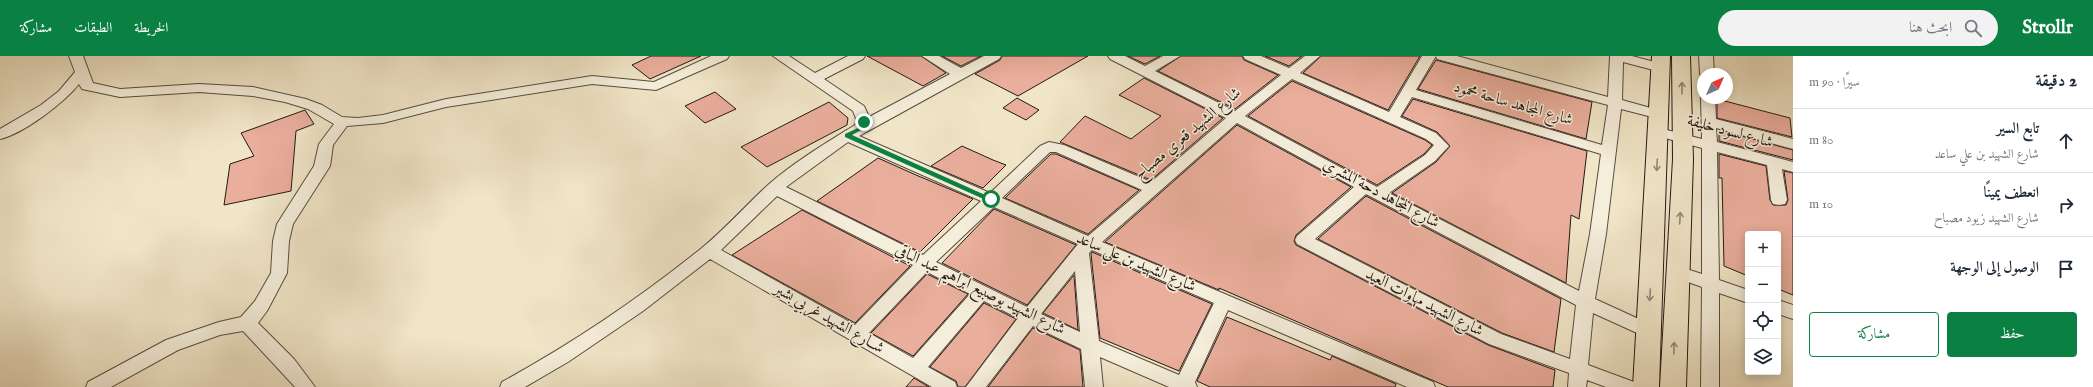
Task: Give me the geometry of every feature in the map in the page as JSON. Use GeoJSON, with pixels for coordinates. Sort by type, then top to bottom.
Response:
{"type":"FeatureCollection","features":[{"type":"Feature","properties":{"kind":"highway"},"geometry":{"type":"LineString","coordinates":[[1673,387],[1683,159],[1681,137],[1681,56]]}},
{"type":"Feature","properties":{"kind":"highway"},"geometry":{"type":"LineString","coordinates":[[1646,387],[1661,62]]}},
{"type":"Feature","properties":{"kind":"street"},"geometry":{"type":"LineString","coordinates":[[76,56],[80,64],[81,73],[88,86],[103,92],[137,94],[210,88],[255,90],[315,106],[343,122],[365,122],[444,104],[592,80],[656,86],[722,56]]}},
{"type":"Feature","properties":{"kind":"street"},"geometry":{"type":"LineString","coordinates":[[780,56],[859,109],[864,122],[862,128]]}},
{"type":"Feature","properties":{"kind":"street"},"geometry":{"type":"LineString","coordinates":[[814,79],[858,56]]}},
{"type":"Feature","properties":{"kind":"street"},"geometry":{"type":"LineString","coordinates":[[929,56],[961,74]]}},
{"type":"Feature","properties":{"kind":"street"},"geometry":{"type":"LineString","coordinates":[[508,387],[555,361],[597,334],[710,250],[774,188],[847,136],[994,56]]}},
{"type":"Feature","properties":{"kind":"street","name":"شارع المجاهد دحة المشري"},"geometry":{"type":"LineString","coordinates":[[1114,56],[1236,117],[1585,303],[1648,331]]}},
{"type":"Feature","properties":{"kind":"street"},"geometry":{"type":"LineString","coordinates":[[1145,71],[1173,56]]}},
{"type":"Feature","properties":{"kind":"street"},"geometry":{"type":"LineString","coordinates":[[1250,56],[1431,136],[1440,142],[1442,146],[1430,158],[1372,189]]}},
{"type":"Feature","properties":{"kind":"street","name":"شارع الشهيد قعري مصباح"},"geometry":{"type":"LineString","coordinates":[[975,387],[1085,247],[1236,117],[1313,56]]}},
{"type":"Feature","properties":{"kind":"street"},"geometry":{"type":"LineString","coordinates":[[1392,119],[1429,56]]}},
{"type":"Feature","properties":{"kind":"street","name":"شارع لسود خليفة"},"geometry":{"type":"LineString","coordinates":[[1442,56],[1615,103],[1659,123],[1681,137],[1793,167]]}},
{"type":"Feature","properties":{"kind":"street"},"geometry":{"type":"LineString","coordinates":[[1577,387],[1585,303],[1598,234],[1615,103],[1617,56],[1661,62]]}},
{"type":"Feature","properties":{"kind":"street"},"geometry":{"type":"LineString","coordinates":[[1706,56],[1707,68]]}},
{"type":"Feature","properties":{"kind":"street"},"geometry":{"type":"LineString","coordinates":[[0,135],[46,108],[64,94],[81,73]]}},
{"type":"Feature","properties":{"kind":"street","name":"شارع المجاهد ساحة محمود"},"geometry":{"type":"LineString","coordinates":[[1408,92],[1608,151]]}},
{"type":"Feature","properties":{"kind":"street"},"geometry":{"type":"LineString","coordinates":[[1708,104],[1711,284],[1710,387]]}},
{"type":"Feature","properties":{"kind":"street"},"geometry":{"type":"LineString","coordinates":[[95,387],[172,346],[219,329],[247,323],[261,306],[279,273],[281,241],[285,224],[322,166],[326,144],[343,122]]}},
{"type":"Feature","properties":{"kind":"street"},"geometry":{"type":"LineString","coordinates":[[1709,122],[1793,144]]}},
{"type":"Feature","properties":{"kind":"street","name":"شارع الشهيد بن علي ساعد"},"geometry":{"type":"LineString","coordinates":[[847,136],[991,199],[1085,247],[1224,300],[1416,385]]}},
{"type":"Feature","properties":{"kind":"street"},"geometry":{"type":"LineString","coordinates":[[857,335],[925,263],[991,199],[1049,147],[1059,148],[1152,188]]}},
{"type":"Feature","properties":{"kind":"street"},"geometry":{"type":"LineString","coordinates":[[1774,162],[1779,200]]}},
{"type":"Feature","properties":{"kind":"street","name":"شارع الشهيد بوصبيع ابراهيم عبد الباقي"},"geometry":{"type":"LineString","coordinates":[[774,188],[1031,317],[1090,345],[1185,386]]}},
{"type":"Feature","properties":{"kind":"street","name":"شارع الشهيد مهاوات العيد"},"geometry":{"type":"LineString","coordinates":[[1372,189],[1303,240],[1495,339],[1627,387]]}},
{"type":"Feature","properties":{"kind":"street"},"geometry":{"type":"LineString","coordinates":[[1085,247],[1090,345],[1094,387]]}},
{"type":"Feature","properties":{"kind":"street","name":"شــارع الشهيد غربي بشير"},"geometry":{"type":"LineString","coordinates":[[710,250],[948,387]]}},
{"type":"Feature","properties":{"kind":"street"},"geometry":{"type":"LineString","coordinates":[[1677,272],[1745,296]]}},
{"type":"Feature","properties":{"kind":"street"},"geometry":{"type":"LineString","coordinates":[[916,368],[982,292]]}},
{"type":"Feature","properties":{"kind":"street"},"geometry":{"type":"LineString","coordinates":[[1185,386],[1224,300]]}},
{"type":"Feature","properties":{"kind":"street"},"geometry":{"type":"LineString","coordinates":[[1781,308],[1793,312]]}},
{"type":"Feature","properties":{"kind":"street"},"geometry":{"type":"LineString","coordinates":[[247,323],[287,364],[306,387]]}},
{"type":"Feature","properties":{"kind":"building"},"geometry":{"type":"Polygon","coordinates":[[[651,56],[701,56],[650,79],[632,65],[651,56]]]}},
{"type":"Feature","properties":{"kind":"building"},"geometry":{"type":"Polygon","coordinates":[[[867,56],[921,56],[946,73],[923,86],[867,56]]]}},
{"type":"Feature","properties":{"kind":"building"},"geometry":{"type":"Polygon","coordinates":[[[942,56],[981,56],[961,66],[942,56]]]}},
{"type":"Feature","properties":{"kind":"building"},"geometry":{"type":"Polygon","coordinates":[[[1002,56],[1088,56],[1018,96],[975,74],[1000,60],[1002,56]]]}},
{"type":"Feature","properties":{"kind":"building"},"geometry":{"type":"Polygon","coordinates":[[[1128,56],[1160,56],[1145,64],[1128,56]]]}},
{"type":"Feature","properties":{"kind":"building"},"geometry":{"type":"Polygon","coordinates":[[[1181,56],[1242,56],[1244,60],[1278,75],[1235,109],[1158,71],[1181,56]]]}},
{"type":"Feature","properties":{"kind":"building"},"geometry":{"type":"Polygon","coordinates":[[[1265,56],[1302,56],[1289,66],[1265,56]]]}},
{"type":"Feature","properties":{"kind":"building"},"geometry":{"type":"Polygon","coordinates":[[[1321,56],[1420,56],[1388,110],[1303,73],[1321,56]]]}},
{"type":"Feature","properties":{"kind":"building"},"geometry":{"type":"Polygon","coordinates":[[[1436,60],[1592,102],[1586,139],[1418,89],[1436,60]]]}},
{"type":"Feature","properties":{"kind":"building"},"geometry":{"type":"Polygon","coordinates":[[[1144,78],[1223,118],[1151,180],[1060,142],[1085,116],[1131,139],[1161,116],[1119,95],[1144,78]]]}},
{"type":"Feature","properties":{"kind":"building"},"geometry":{"type":"Polygon","coordinates":[[[1292,81],[1425,140],[1432,145],[1424,154],[1377,185],[1248,116],[1292,81]]]}},
{"type":"Feature","properties":{"kind":"building"},"geometry":{"type":"Polygon","coordinates":[[[715,92],[736,109],[705,123],[685,106],[715,92]]]}},
{"type":"Feature","properties":{"kind":"building"},"geometry":{"type":"Polygon","coordinates":[[[1017,98],[1039,110],[1026,120],[1003,108],[1017,98]]]}},
{"type":"Feature","properties":{"kind":"building"},"geometry":{"type":"Polygon","coordinates":[[[1413,99],[1587,151],[1579,219],[1571,215],[1566,283],[1392,193],[1436,162],[1450,146],[1437,132],[1402,116],[1413,99]]]}},
{"type":"Feature","properties":{"kind":"building"},"geometry":{"type":"Polygon","coordinates":[[[829,102],[848,118],[847,125],[767,167],[741,147],[829,102]]]}},
{"type":"Feature","properties":{"kind":"building"},"geometry":{"type":"Polygon","coordinates":[[[1733,103],[1790,118],[1792,137],[1717,118],[1717,104],[1733,103]]]}},
{"type":"Feature","properties":{"kind":"building"},"geometry":{"type":"Polygon","coordinates":[[[305,110],[314,124],[296,131],[291,191],[224,205],[230,164],[254,156],[241,133],[305,110]]]}},
{"type":"Feature","properties":{"kind":"building"},"geometry":{"type":"Polygon","coordinates":[[[1237,125],[1351,187],[1296,235],[1294,241],[1296,245],[1488,345],[1555,370],[1553,387],[1448,387],[1219,288],[1219,290],[1105,242],[1237,125]]]}},
{"type":"Feature","properties":{"kind":"building"},"geometry":{"type":"Polygon","coordinates":[[[1719,130],[1793,150],[1793,160],[1719,141],[1719,130]]]}},
{"type":"Feature","properties":{"kind":"building"},"geometry":{"type":"Polygon","coordinates":[[[962,146],[1006,165],[983,188],[931,166],[962,146]]]}},
{"type":"Feature","properties":{"kind":"building"},"geometry":{"type":"Polygon","coordinates":[[[1051,154],[1056,154],[1139,190],[1088,234],[1005,198],[1051,154]]]}},
{"type":"Feature","properties":{"kind":"building"},"geometry":{"type":"Polygon","coordinates":[[[1719,154],[1766,166],[1770,200],[1773,205],[1786,205],[1788,200],[1784,171],[1793,173],[1793,295],[1781,290],[1781,231],[1745,231],[1745,275],[1724,266],[1722,178],[1719,178],[1719,154]]]}},
{"type":"Feature","properties":{"kind":"building"},"geometry":{"type":"Polygon","coordinates":[[[878,158],[973,199],[920,252],[817,201],[878,158]]]}},
{"type":"Feature","properties":{"kind":"building"},"geometry":{"type":"Polygon","coordinates":[[[1366,196],[1561,299],[1554,352],[1502,333],[1318,239],[1366,196]]]}},
{"type":"Feature","properties":{"kind":"building"},"geometry":{"type":"Polygon","coordinates":[[[994,209],[1076,245],[1027,305],[942,263],[994,209]]]}},
{"type":"Feature","properties":{"kind":"building"},"geometry":{"type":"Polygon","coordinates":[[[802,210],[910,266],[855,323],[732,255],[802,210]]]}},
{"type":"Feature","properties":{"kind":"building"},"geometry":{"type":"Polygon","coordinates":[[[1092,252],[1212,304],[1179,371],[1100,338],[1092,252]]]}},
{"type":"Feature","properties":{"kind":"building"},"geometry":{"type":"Polygon","coordinates":[[[927,274],[968,294],[913,356],[871,333],[927,274]]]}},
{"type":"Feature","properties":{"kind":"building"},"geometry":{"type":"Polygon","coordinates":[[[1074,275],[1078,330],[1043,313],[1074,275]]]}},
{"type":"Feature","properties":{"kind":"building"},"geometry":{"type":"Polygon","coordinates":[[[984,303],[1016,319],[965,387],[958,387],[956,381],[930,367],[984,303]]]}},
{"type":"Feature","properties":{"kind":"building"},"geometry":{"type":"Polygon","coordinates":[[[1227,317],[1330,360],[1332,356],[1396,384],[1395,387],[1210,387],[1197,381],[1227,317]]]}},
{"type":"Feature","properties":{"kind":"building"},"geometry":{"type":"Polygon","coordinates":[[[1033,328],[1080,350],[1083,387],[988,387],[1033,328]]]}},
{"type":"Feature","properties":{"kind":"building"},"geometry":{"type":"Polygon","coordinates":[[[914,378],[929,387],[906,387],[914,378]]]}},
{"type":"Feature","properties":{"kind":"route"},"geometry":{"type":"LineString","coordinates":[[864,122],[862,128],[847,136],[991,199]]}}]}
